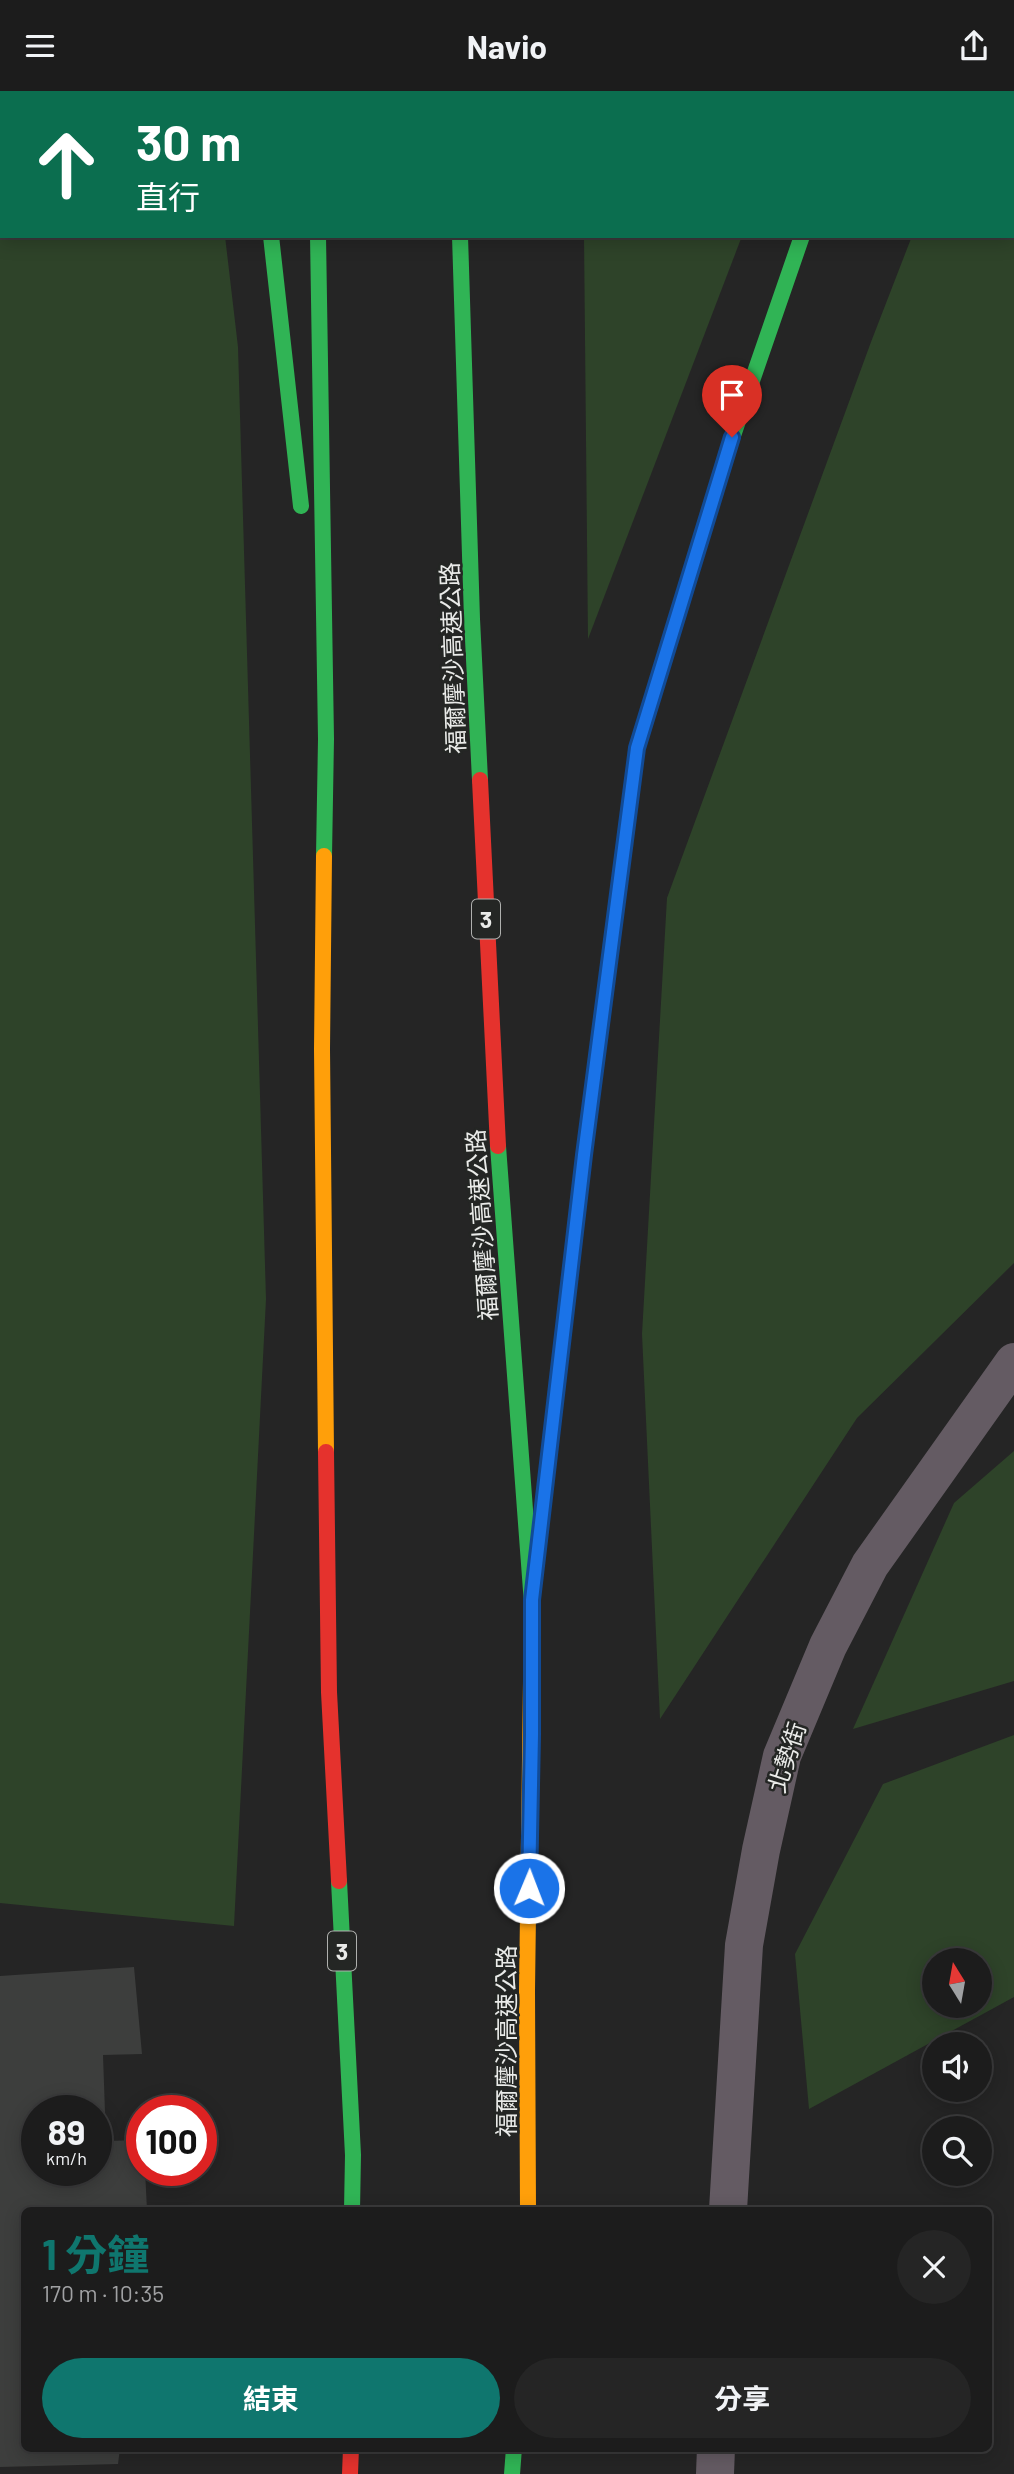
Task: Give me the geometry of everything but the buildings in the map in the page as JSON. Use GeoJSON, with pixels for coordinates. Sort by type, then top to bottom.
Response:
{"type":"FeatureCollection","features":[{"type":"Feature","properties":{"kind":"highway"},"geometry":{"type":"LineString","coordinates":[[271,238],[302,521]]}},
{"type":"Feature","properties":{"kind":"highway","name":"3"},"geometry":{"type":"LineString","coordinates":[[318,238],[326,739],[322,1049],[329,1692],[353,2155],[352,2207]]}},
{"type":"Feature","properties":{"kind":"highway","name":"福爾摩沙高速公路"},"geometry":{"type":"LineString","coordinates":[[460,238],[472,619],[499,1176],[532,1600],[527,1991],[528,2207]]}},
{"type":"Feature","properties":{"kind":"highway"},"geometry":{"type":"LineString","coordinates":[[532,1600],[584,1155],[637,748],[740,412],[801,238]]}},
{"type":"Feature","properties":{"kind":"highway"},"geometry":{"type":"LineString","coordinates":[[307,562],[326,739]]}},
{"type":"Feature","properties":{"kind":"highway"},"geometry":{"type":"LineString","coordinates":[[350,2474],[351,2452]]}},
{"type":"Feature","properties":{"kind":"highway"},"geometry":{"type":"LineString","coordinates":[[512,2474],[514,2452]]}},
{"type":"Feature","properties":{"kind":"street","name":"北勢街"},"geometry":{"type":"LineString","coordinates":[[729,2207],[744,1945],[782,1756],[828,1646],[870,1565],[1014,1362]]}},
{"type":"Feature","properties":{"kind":"street"},"geometry":{"type":"LineString","coordinates":[[715,2474],[716,2452]]}},
{"type":"Feature","properties":{"kind":"green space"},"geometry":{"type":"Polygon","coordinates":[[[0,238],[225,238],[238,347],[266,1299],[234,1926],[0,1903],[0,238]]]}},
{"type":"Feature","properties":{"kind":"green space"},"geometry":{"type":"Polygon","coordinates":[[[584,238],[741,238],[588,639],[584,238]]]}},
{"type":"Feature","properties":{"kind":"green space"},"geometry":{"type":"Polygon","coordinates":[[[911,238],[1014,238],[1014,1263],[857,1418],[660,1719],[642,1334],[667,898],[911,238]]]}},
{"type":"Feature","properties":{"kind":"green space"},"geometry":{"type":"Polygon","coordinates":[[[1014,1451],[1014,1681],[853,1729],[954,1503],[1014,1451]]]}},
{"type":"Feature","properties":{"kind":"green space"},"geometry":{"type":"Polygon","coordinates":[[[1014,1735],[1014,1997],[992,2009],[992,1948],[922,1948],[922,2018],[976,2018],[950,2032],[922,2032],[922,2047],[809,2109],[795,1954],[883,1784],[1014,1735]]]}},
{"type":"Feature","properties":{"kind":"traffic: fast"},"geometry":{"type":"LineString","coordinates":[[271,238],[301,506]]}},
{"type":"Feature","properties":{"kind":"traffic: fast"},"geometry":{"type":"LineString","coordinates":[[318,238],[326,739],[324,856]]}},
{"type":"Feature","properties":{"kind":"traffic: fast"},"geometry":{"type":"LineString","coordinates":[[460,238],[480,780]]}},
{"type":"Feature","properties":{"kind":"traffic: fast"},"geometry":{"type":"LineString","coordinates":[[727,453],[801,238]]}},
{"type":"Feature","properties":{"kind":"traffic: fast"},"geometry":{"type":"LineString","coordinates":[[542,1515],[584,1155],[624,847]]}},
{"type":"Feature","properties":{"kind":"traffic: fast"},"geometry":{"type":"LineString","coordinates":[[498,1146],[532,1604]]}},
{"type":"Feature","properties":{"kind":"traffic: fast"},"geometry":{"type":"LineString","coordinates":[[339,1881],[353,2155],[352,2207]]}},
{"type":"Feature","properties":{"kind":"traffic: fast"},"geometry":{"type":"LineString","coordinates":[[512,2474],[514,2452]]}},
{"type":"Feature","properties":{"kind":"traffic: slow"},"geometry":{"type":"LineString","coordinates":[[324,856],[322,1049],[326,1452]]}},
{"type":"Feature","properties":{"kind":"traffic: slow"},"geometry":{"type":"LineString","coordinates":[[528,2207],[527,1991],[532,1604]]}},
{"type":"Feature","properties":{"kind":"traffic: jam"},"geometry":{"type":"LineString","coordinates":[[624,847],[637,748],[727,453]]}},
{"type":"Feature","properties":{"kind":"traffic: jam"},"geometry":{"type":"LineString","coordinates":[[480,780],[498,1146]]}},
{"type":"Feature","properties":{"kind":"traffic: jam"},"geometry":{"type":"LineString","coordinates":[[326,1452],[329,1692],[339,1881]]}},
{"type":"Feature","properties":{"kind":"traffic: jam"},"geometry":{"type":"LineString","coordinates":[[350,2474],[351,2452]]}},
{"type":"Feature","properties":{"kind":"route"},"geometry":{"type":"LineString","coordinates":[[529,1888],[532,1600],[584,1155],[637,748],[732,437]]}}]}
